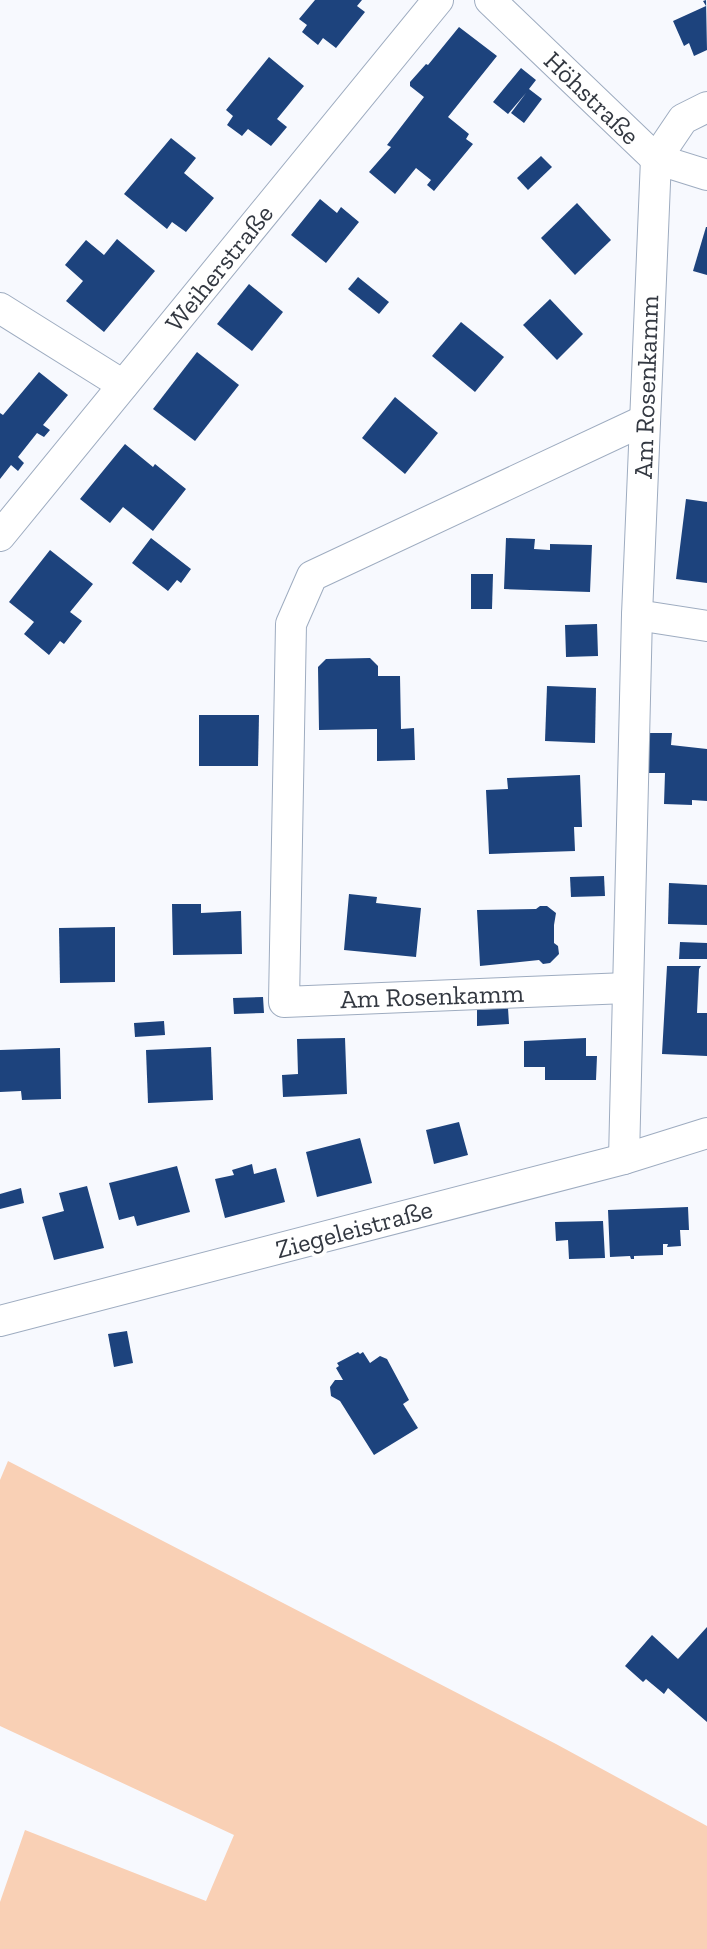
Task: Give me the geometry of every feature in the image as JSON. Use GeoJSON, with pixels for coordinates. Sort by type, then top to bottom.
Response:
{"type":"FeatureCollection","features":[{"type":"Feature","properties":{"kind":"street","name":"Weiherstraße"},"geometry":{"type":"LineString","coordinates":[[0,536],[438,0]]}},
{"type":"Feature","properties":{"kind":"street","name":"Höhstraße"},"geometry":{"type":"LineString","coordinates":[[490,0],[656,159],[707,175]]}},
{"type":"Feature","properties":{"kind":"street"},"geometry":{"type":"LineString","coordinates":[[656,159],[683,119],[707,107]]}},
{"type":"Feature","properties":{"kind":"street","name":"Am Rosenkamm"},"geometry":{"type":"LineString","coordinates":[[624,1159],[637,615],[656,159]]}},
{"type":"Feature","properties":{"kind":"street"},"geometry":{"type":"LineString","coordinates":[[0,308],[123,385]]}},
{"type":"Feature","properties":{"kind":"street","name":"Am Rosenkamm"},"geometry":{"type":"LineString","coordinates":[[627,988],[284,1002],[291,624],[312,576],[645,420]]}},
{"type":"Feature","properties":{"kind":"street"},"geometry":{"type":"LineString","coordinates":[[637,615],[707,626]]}},
{"type":"Feature","properties":{"kind":"street","name":"Ziegeleistraße"},"geometry":{"type":"LineString","coordinates":[[0,1321],[624,1159],[707,1133]]}},
{"type":"Feature","properties":{"kind":"shaded area"},"geometry":{"type":"Polygon","coordinates":[[[8,1461],[556,1744],[707,1826],[707,1949],[0,1949],[0,1902],[25,1830],[206,1901],[234,1835],[0,1726],[0,1480],[8,1461]]]}},
{"type":"Feature","properties":{"kind":"building"},"geometry":{"type":"Polygon","coordinates":[[[315,0],[362,0],[357,6],[365,12],[336,48],[323,38],[318,45],[302,32],[307,25],[299,19],[315,0]]]}},
{"type":"Feature","properties":{"kind":"building"},"geometry":{"type":"Polygon","coordinates":[[[706,0],[707,50],[694,56],[689,43],[684,46],[673,21],[706,6],[703,1],[706,0]]]}},
{"type":"Feature","properties":{"kind":"building"},"geometry":{"type":"Polygon","coordinates":[[[459,27],[497,56],[448,117],[469,134],[466,139],[473,144],[434,191],[427,185],[431,180],[416,168],[395,194],[369,172],[391,147],[387,145],[424,97],[410,86],[410,82],[459,27]]]}},
{"type":"Feature","properties":{"kind":"building"},"geometry":{"type":"Polygon","coordinates":[[[269,57],[304,86],[277,119],[287,127],[271,146],[248,129],[242,136],[227,125],[233,116],[226,110],[269,57]]]}},
{"type":"Feature","properties":{"kind":"building"},"geometry":{"type":"Polygon","coordinates":[[[521,68],[536,80],[529,89],[542,99],[524,123],[511,113],[526,93],[508,114],[493,102],[521,68]]]}},
{"type":"Feature","properties":{"kind":"building"},"geometry":{"type":"Polygon","coordinates":[[[171,138],[196,158],[184,173],[214,198],[186,232],[172,222],[167,229],[124,194],[171,138]]]}},
{"type":"Feature","properties":{"kind":"building"},"geometry":{"type":"Polygon","coordinates":[[[541,156],[552,167],[528,190],[517,178],[541,156]]]}},
{"type":"Feature","properties":{"kind":"building"},"geometry":{"type":"Polygon","coordinates":[[[320,199],[337,213],[341,207],[359,222],[326,263],[291,235],[320,199]]]}},
{"type":"Feature","properties":{"kind":"building"},"geometry":{"type":"Polygon","coordinates":[[[577,203],[611,240],[575,275],[541,238],[577,203]]]}},
{"type":"Feature","properties":{"kind":"building"},"geometry":{"type":"Polygon","coordinates":[[[707,227],[707,275],[693,271],[707,227]]]}},
{"type":"Feature","properties":{"kind":"building"},"geometry":{"type":"Polygon","coordinates":[[[117,239],[155,271],[104,332],[66,301],[83,281],[65,265],[86,240],[104,255],[117,239]]]}},
{"type":"Feature","properties":{"kind":"building"},"geometry":{"type":"Polygon","coordinates":[[[358,277],[389,302],[379,314],[348,289],[358,277]]]}},
{"type":"Feature","properties":{"kind":"building"},"geometry":{"type":"Polygon","coordinates":[[[249,284],[283,312],[252,351],[217,324],[249,284]]]}},
{"type":"Feature","properties":{"kind":"building"},"geometry":{"type":"Polygon","coordinates":[[[550,299],[583,334],[557,360],[523,325],[550,299]]]}},
{"type":"Feature","properties":{"kind":"building"},"geometry":{"type":"Polygon","coordinates":[[[461,322],[504,357],[475,392],[432,356],[461,322]]]}},
{"type":"Feature","properties":{"kind":"building"},"geometry":{"type":"Polygon","coordinates":[[[197,352],[239,385],[195,441],[153,409],[197,352]]]}},
{"type":"Feature","properties":{"kind":"building"},"geometry":{"type":"Polygon","coordinates":[[[39,372],[68,395],[43,425],[50,430],[44,437],[37,433],[18,457],[24,463],[18,471],[11,465],[0,479],[0,413],[3,415],[39,372]]]}},
{"type":"Feature","properties":{"kind":"building"},"geometry":{"type":"Polygon","coordinates":[[[395,397],[438,433],[405,474],[362,438],[395,397]]]}},
{"type":"Feature","properties":{"kind":"building"},"geometry":{"type":"Polygon","coordinates":[[[125,444],[186,489],[153,531],[123,507],[110,523],[80,499],[125,444]]]}},
{"type":"Feature","properties":{"kind":"building"},"geometry":{"type":"Polygon","coordinates":[[[686,499],[707,502],[707,583],[676,579],[686,499]]]}},
{"type":"Feature","properties":{"kind":"building"},"geometry":{"type":"Polygon","coordinates":[[[151,538],[191,569],[181,583],[177,580],[168,591],[132,563],[151,538]]]}},
{"type":"Feature","properties":{"kind":"building"},"geometry":{"type":"Polygon","coordinates":[[[506,538],[535,539],[534,549],[550,550],[550,544],[592,545],[590,592],[504,589],[506,538]]]}},
{"type":"Feature","properties":{"kind":"building"},"geometry":{"type":"Polygon","coordinates":[[[50,550],[93,584],[70,612],[82,621],[64,644],[60,641],[49,655],[24,634],[34,622],[9,602],[50,550]]]}},
{"type":"Feature","properties":{"kind":"building"},"geometry":{"type":"Polygon","coordinates":[[[471,574],[493,574],[492,609],[471,609],[471,574]]]}},
{"type":"Feature","properties":{"kind":"building"},"geometry":{"type":"Polygon","coordinates":[[[597,624],[598,656],[566,657],[565,625],[597,624]]]}},
{"type":"Feature","properties":{"kind":"building"},"geometry":{"type":"Polygon","coordinates":[[[370,658],[378,666],[378,676],[400,676],[401,729],[414,728],[415,760],[377,761],[377,729],[319,730],[318,667],[326,659],[370,658]]]}},
{"type":"Feature","properties":{"kind":"building"},"geometry":{"type":"Polygon","coordinates":[[[547,686],[596,688],[595,743],[545,741],[547,686]]]}},
{"type":"Feature","properties":{"kind":"building"},"geometry":{"type":"Polygon","coordinates":[[[199,715],[259,715],[258,766],[199,766],[199,715]]]}},
{"type":"Feature","properties":{"kind":"building"},"geometry":{"type":"Polygon","coordinates":[[[649,733],[672,733],[671,745],[707,749],[707,801],[692,800],[692,805],[664,804],[665,773],[648,773],[649,733]]]}},
{"type":"Feature","properties":{"kind":"building"},"geometry":{"type":"Polygon","coordinates":[[[580,775],[582,827],[574,827],[575,851],[489,854],[486,790],[508,789],[507,778],[580,775]]]}},
{"type":"Feature","properties":{"kind":"building"},"geometry":{"type":"Polygon","coordinates":[[[604,876],[605,896],[571,897],[570,877],[604,876]]]}},
{"type":"Feature","properties":{"kind":"building"},"geometry":{"type":"Polygon","coordinates":[[[669,883],[707,885],[707,925],[668,924],[669,883]]]}},
{"type":"Feature","properties":{"kind":"building"},"geometry":{"type":"Polygon","coordinates":[[[349,894],[377,897],[376,903],[421,908],[416,957],[344,950],[349,894]]]}},
{"type":"Feature","properties":{"kind":"building"},"geometry":{"type":"Polygon","coordinates":[[[172,904],[201,904],[201,913],[241,911],[242,954],[173,955],[172,904]]]}},
{"type":"Feature","properties":{"kind":"building"},"geometry":{"type":"Polygon","coordinates":[[[547,906],[556,913],[554,943],[558,946],[559,954],[550,963],[543,964],[539,960],[480,966],[477,910],[536,909],[547,906]]]}},
{"type":"Feature","properties":{"kind":"building"},"geometry":{"type":"Polygon","coordinates":[[[115,927],[115,982],[60,983],[59,928],[115,927]]]}},
{"type":"Feature","properties":{"kind":"building"},"geometry":{"type":"Polygon","coordinates":[[[680,942],[707,943],[707,959],[679,959],[680,942]]]}},
{"type":"Feature","properties":{"kind":"building"},"geometry":{"type":"Polygon","coordinates":[[[667,966],[701,966],[697,1013],[707,1013],[707,1056],[662,1054],[667,966]]]}},
{"type":"Feature","properties":{"kind":"building"},"geometry":{"type":"Polygon","coordinates":[[[263,997],[264,1013],[234,1014],[233,998],[263,997]]]}},
{"type":"Feature","properties":{"kind":"building"},"geometry":{"type":"Polygon","coordinates":[[[508,1008],[509,1024],[477,1026],[477,1010],[508,1008]]]}},
{"type":"Feature","properties":{"kind":"building"},"geometry":{"type":"Polygon","coordinates":[[[164,1021],[165,1035],[135,1037],[134,1023],[164,1021]]]}},
{"type":"Feature","properties":{"kind":"building"},"geometry":{"type":"Polygon","coordinates":[[[345,1038],[347,1094],[283,1097],[282,1075],[298,1074],[297,1039],[345,1038]]]}},
{"type":"Feature","properties":{"kind":"building"},"geometry":{"type":"Polygon","coordinates":[[[586,1038],[586,1056],[597,1056],[596,1080],[545,1080],[545,1067],[524,1067],[524,1041],[586,1038]]]}},
{"type":"Feature","properties":{"kind":"building"},"geometry":{"type":"Polygon","coordinates":[[[211,1047],[213,1100],[148,1103],[146,1050],[211,1047]]]}},
{"type":"Feature","properties":{"kind":"building"},"geometry":{"type":"Polygon","coordinates":[[[60,1048],[61,1099],[22,1100],[21,1091],[0,1092],[0,1050],[60,1048]]]}},
{"type":"Feature","properties":{"kind":"building"},"geometry":{"type":"Polygon","coordinates":[[[459,1122],[468,1155],[434,1164],[426,1130],[459,1122]]]}},
{"type":"Feature","properties":{"kind":"building"},"geometry":{"type":"Polygon","coordinates":[[[360,1138],[372,1183],[317,1197],[306,1152],[360,1138]]]}},
{"type":"Feature","properties":{"kind":"building"},"geometry":{"type":"Polygon","coordinates":[[[252,1164],[254,1174],[276,1168],[285,1202],[225,1218],[215,1179],[234,1175],[232,1170],[252,1164]]]}},
{"type":"Feature","properties":{"kind":"building"},"geometry":{"type":"Polygon","coordinates":[[[177,1166],[190,1212],[137,1226],[134,1216],[119,1220],[109,1183],[177,1166]]]}},
{"type":"Feature","properties":{"kind":"building"},"geometry":{"type":"Polygon","coordinates":[[[87,1186],[104,1248],[54,1260],[42,1217],[64,1211],[59,1193],[87,1186]]]}},
{"type":"Feature","properties":{"kind":"building"},"geometry":{"type":"Polygon","coordinates":[[[21,1188],[24,1203],[0,1209],[0,1194],[21,1188]]]}},
{"type":"Feature","properties":{"kind":"building"},"geometry":{"type":"Polygon","coordinates":[[[688,1207],[689,1230],[680,1230],[681,1246],[667,1247],[668,1244],[663,1244],[663,1255],[634,1256],[634,1259],[630,1256],[610,1257],[608,1210],[688,1207]]]}},
{"type":"Feature","properties":{"kind":"building"},"geometry":{"type":"Polygon","coordinates":[[[603,1221],[605,1258],[569,1259],[568,1240],[556,1241],[555,1222],[603,1221]]]}},
{"type":"Feature","properties":{"kind":"building"},"geometry":{"type":"Polygon","coordinates":[[[127,1331],[133,1363],[114,1367],[108,1334],[127,1331]]]}},
{"type":"Feature","properties":{"kind":"building"},"geometry":{"type":"Polygon","coordinates":[[[363,1352],[370,1363],[380,1356],[387,1359],[409,1400],[403,1404],[418,1428],[374,1455],[340,1401],[331,1396],[330,1387],[335,1380],[343,1380],[336,1368],[339,1366],[337,1363],[363,1352]]]}},
{"type":"Feature","properties":{"kind":"building"},"geometry":{"type":"Polygon","coordinates":[[[707,1627],[707,1722],[668,1688],[664,1694],[646,1679],[643,1682],[625,1666],[652,1635],[678,1659],[707,1627]]]}}]}
